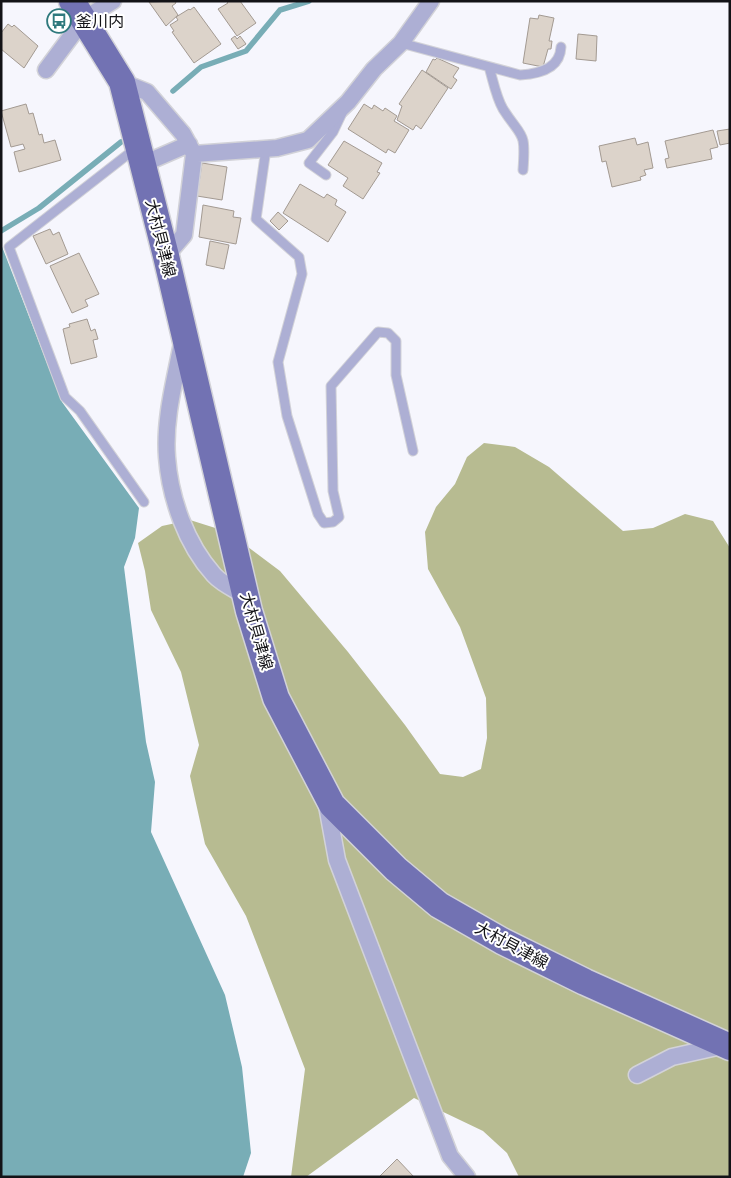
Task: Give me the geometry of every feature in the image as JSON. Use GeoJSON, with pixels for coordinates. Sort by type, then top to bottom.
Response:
{"type":"FeatureCollection","features":[{"type":"Feature","properties":{"kind":"main road","name":"大村貝津線"},"geometry":{"type":"LineString","coordinates":[[78,10],[122,82],[166,256],[246,596],[276,698],[332,805],[396,869],[439,905],[502,941],[577,978],[728,1046]]}},
{"type":"Feature","properties":{"kind":"street"},"geometry":{"type":"LineString","coordinates":[[46,70],[78,10],[113,1]]}},
{"type":"Feature","properties":{"kind":"street"},"geometry":{"type":"LineString","coordinates":[[141,155],[191,149],[266,149],[308,140],[346,104],[374,69],[401,43],[431,1]]}},
{"type":"Feature","properties":{"kind":"street"},"geometry":{"type":"LineString","coordinates":[[122,82],[147,92],[183,134],[191,149],[184,235],[166,256]]}},
{"type":"Feature","properties":{"kind":"street"},"geometry":{"type":"LineString","coordinates":[[184,336],[171,398],[167,456],[174,499],[193,546],[204,562],[215,576],[246,596]]}},
{"type":"Feature","properties":{"kind":"street"},"geometry":{"type":"LineString","coordinates":[[324,790],[337,860],[450,1156],[466,1177]]}},
{"type":"Feature","properties":{"kind":"street"},"geometry":{"type":"LineString","coordinates":[[637,1075],[672,1057],[728,1046]]}},
{"type":"Feature","properties":{"kind":"lane"},"geometry":{"type":"LineString","coordinates":[[401,43],[520,75],[537,74],[551,67],[561,54],[561,47]]}},
{"type":"Feature","properties":{"kind":"lane"},"geometry":{"type":"LineString","coordinates":[[489,67],[502,107],[522,133],[525,147],[523,170]]}},
{"type":"Feature","properties":{"kind":"lane"},"geometry":{"type":"LineString","coordinates":[[326,175],[309,163],[333,132],[346,104]]}},
{"type":"Feature","properties":{"kind":"lane"},"geometry":{"type":"LineString","coordinates":[[266,149],[256,220],[299,258],[302,274],[278,362],[287,416],[318,514],[324,523],[333,522],[339,516],[333,491],[332,386],[378,332],[388,333],[396,341],[396,375],[412,451]]}},
{"type":"Feature","properties":{"kind":"lane"},"geometry":{"type":"LineString","coordinates":[[141,155],[9,247],[65,398],[80,411],[144,502]]}},
{"type":"Feature","properties":{"kind":"green space"},"geometry":{"type":"Polygon","coordinates":[[[484,443],[515,447],[549,467],[623,531],[653,528],[685,514],[713,521],[730,548],[730,1177],[519,1177],[507,1153],[483,1131],[414,1098],[306,1177],[291,1177],[305,1069],[246,916],[205,844],[190,776],[199,745],[181,672],[151,610],[145,571],[138,543],[162,526],[190,520],[228,532],[280,571],[348,652],[405,725],[440,774],[463,777],[481,769],[487,738],[486,698],[460,627],[428,569],[425,532],[436,507],[455,484],[467,457],[484,443]]]}},
{"type":"Feature","properties":{"kind":"water"},"geometry":{"type":"Polygon","coordinates":[[[1,244],[62,402],[139,508],[135,538],[124,567],[146,742],[155,782],[151,832],[225,995],[242,1067],[251,1153],[243,1177],[1,1177],[1,244]]]}},
{"type":"Feature","properties":{"kind":"building"},"geometry":{"type":"Polygon","coordinates":[[[175,1],[176,3],[172,6],[178,15],[166,26],[149,2],[175,1]]]}},
{"type":"Feature","properties":{"kind":"building"},"geometry":{"type":"Polygon","coordinates":[[[226,1],[240,1],[256,23],[237,36],[218,9],[228,3],[226,1]]]}},
{"type":"Feature","properties":{"kind":"building"},"geometry":{"type":"Polygon","coordinates":[[[194,7],[221,44],[194,63],[172,32],[174,31],[170,25],[178,20],[176,17],[194,7]]]}},
{"type":"Feature","properties":{"kind":"building"},"geometry":{"type":"Polygon","coordinates":[[[539,15],[554,18],[549,41],[552,41],[551,49],[548,49],[543,67],[523,63],[530,18],[538,19],[539,15]]]}},
{"type":"Feature","properties":{"kind":"building"},"geometry":{"type":"Polygon","coordinates":[[[8,24],[12,27],[14,25],[38,46],[24,68],[1,49],[1,33],[8,24]]]}},
{"type":"Feature","properties":{"kind":"building"},"geometry":{"type":"Polygon","coordinates":[[[578,34],[597,36],[596,61],[576,59],[578,34]]]}},
{"type":"Feature","properties":{"kind":"building"},"geometry":{"type":"Polygon","coordinates":[[[235,36],[237,39],[240,36],[246,44],[238,49],[231,39],[235,36]]]}},
{"type":"Feature","properties":{"kind":"building"},"geometry":{"type":"Polygon","coordinates":[[[437,58],[459,68],[453,77],[457,80],[451,89],[426,72],[433,59],[437,58]]]}},
{"type":"Feature","properties":{"kind":"building"},"geometry":{"type":"Polygon","coordinates":[[[422,70],[448,88],[421,129],[416,125],[413,130],[397,120],[402,106],[399,104],[422,70]]]}},
{"type":"Feature","properties":{"kind":"building"},"geometry":{"type":"Polygon","coordinates":[[[26,104],[29,114],[33,113],[39,135],[42,134],[44,143],[55,140],[61,160],[19,172],[14,152],[25,149],[23,144],[11,147],[1,111],[26,104]]]}},
{"type":"Feature","properties":{"kind":"building"},"geometry":{"type":"Polygon","coordinates":[[[364,104],[372,109],[374,105],[383,111],[385,108],[397,116],[394,121],[409,130],[395,153],[388,149],[386,153],[348,129],[364,104]]]}},
{"type":"Feature","properties":{"kind":"building"},"geometry":{"type":"Polygon","coordinates":[[[730,129],[730,143],[720,145],[717,131],[730,129]]]}},
{"type":"Feature","properties":{"kind":"building"},"geometry":{"type":"Polygon","coordinates":[[[713,130],[718,147],[710,149],[712,159],[667,168],[665,159],[669,158],[665,141],[713,130]]]}},
{"type":"Feature","properties":{"kind":"building"},"geometry":{"type":"Polygon","coordinates":[[[635,138],[637,145],[648,142],[653,168],[644,170],[646,175],[640,177],[641,180],[612,187],[606,161],[602,162],[599,146],[635,138]]]}},
{"type":"Feature","properties":{"kind":"building"},"geometry":{"type":"Polygon","coordinates":[[[344,141],[382,163],[377,172],[380,173],[363,199],[343,186],[348,178],[328,165],[344,141]]]}},
{"type":"Feature","properties":{"kind":"building"},"geometry":{"type":"Polygon","coordinates":[[[202,163],[227,167],[222,200],[197,196],[202,163]]]}},
{"type":"Feature","properties":{"kind":"building"},"geometry":{"type":"Polygon","coordinates":[[[300,184],[324,198],[327,194],[337,200],[335,205],[346,212],[328,242],[283,213],[300,184]]]}},
{"type":"Feature","properties":{"kind":"building"},"geometry":{"type":"Polygon","coordinates":[[[203,205],[234,211],[233,217],[241,218],[236,244],[199,237],[203,205]]]}},
{"type":"Feature","properties":{"kind":"building"},"geometry":{"type":"Polygon","coordinates":[[[278,212],[288,221],[279,230],[270,221],[278,212]]]}},
{"type":"Feature","properties":{"kind":"building"},"geometry":{"type":"Polygon","coordinates":[[[50,229],[53,235],[59,232],[68,254],[46,264],[33,236],[50,229]]]}},
{"type":"Feature","properties":{"kind":"building"},"geometry":{"type":"Polygon","coordinates":[[[210,241],[229,245],[224,269],[206,265],[210,241]]]}},
{"type":"Feature","properties":{"kind":"building"},"geometry":{"type":"Polygon","coordinates":[[[79,253],[99,294],[85,300],[88,306],[72,313],[50,266],[79,253]]]}},
{"type":"Feature","properties":{"kind":"building"},"geometry":{"type":"Polygon","coordinates":[[[87,319],[91,331],[95,329],[98,339],[93,340],[97,357],[71,364],[63,329],[70,327],[69,324],[87,319]]]}},
{"type":"Feature","properties":{"kind":"building"},"geometry":{"type":"Polygon","coordinates":[[[397,1159],[414,1177],[379,1177],[397,1159]]]}},
{"type":"Feature","properties":{"kind":"waterway"},"geometry":{"type":"LineString","coordinates":[[173,91],[201,67],[246,51],[280,10],[309,1]]}},
{"type":"Feature","properties":{"kind":"waterway"},"geometry":{"type":"LineString","coordinates":[[1,231],[39,208],[121,142]]}},
{"type":"Feature","properties":{"kind":"place","name":"釜川内"},"geometry":{"type":"Point","coordinates":[59,21]}}]}
